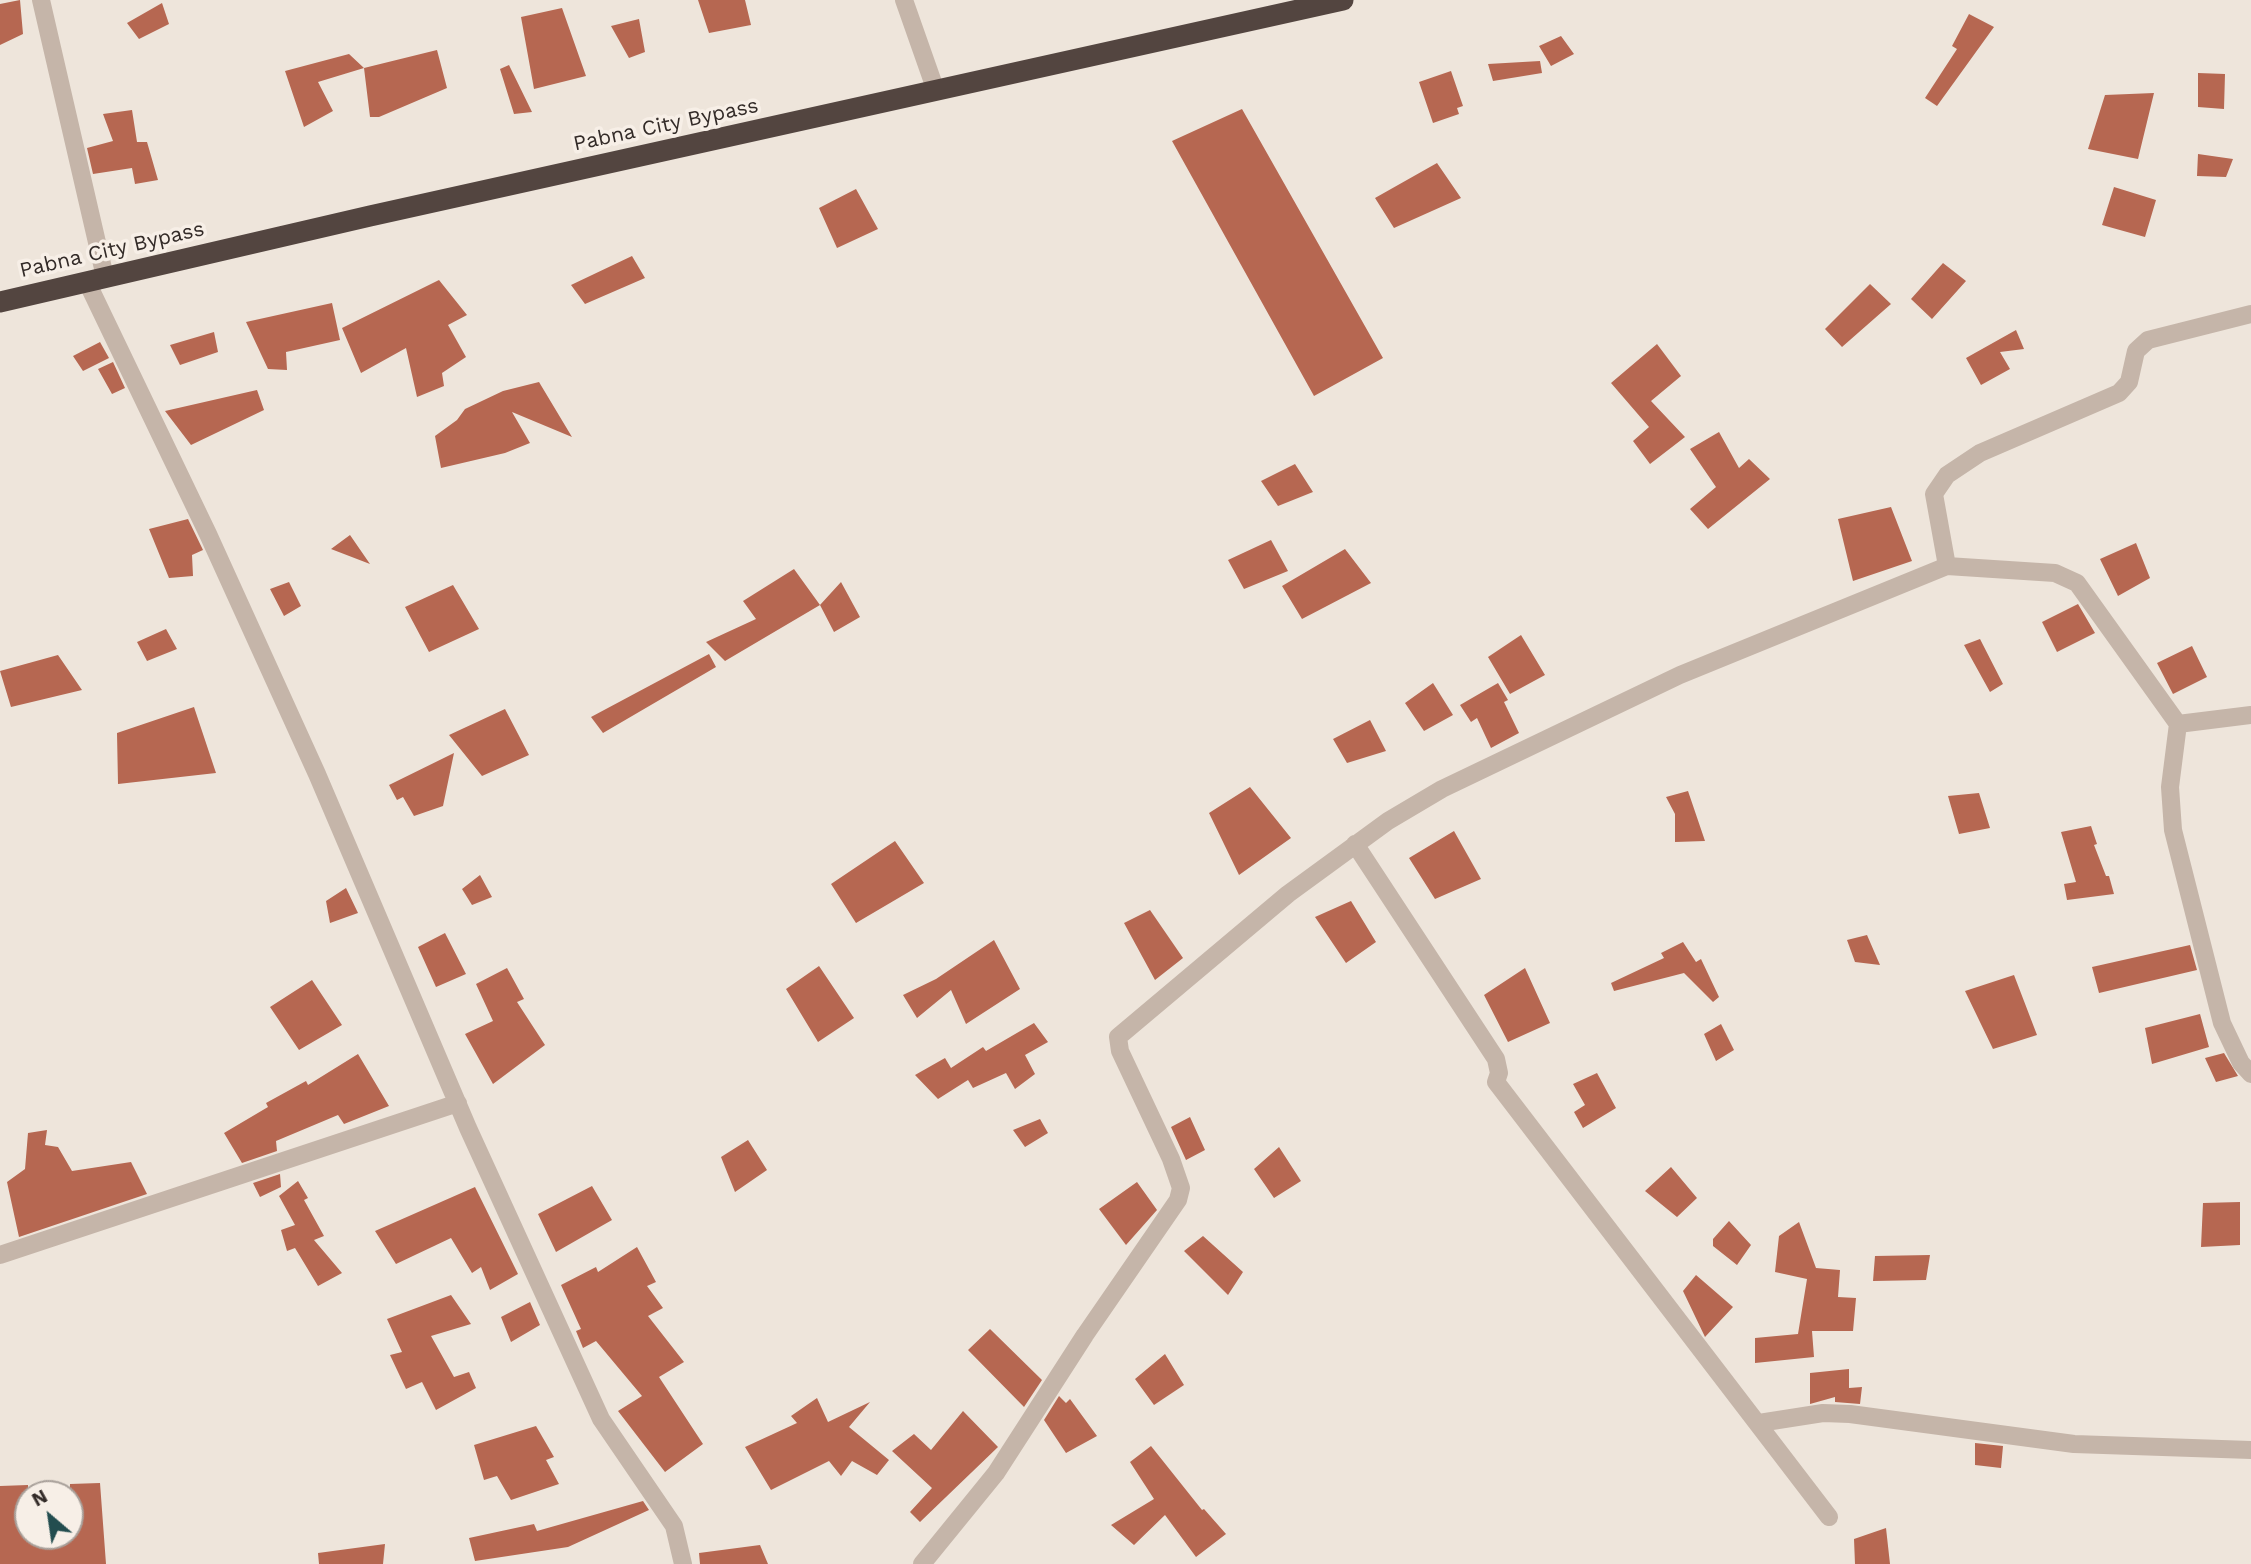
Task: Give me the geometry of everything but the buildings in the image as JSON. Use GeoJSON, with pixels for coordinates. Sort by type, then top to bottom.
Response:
{"type":"FeatureCollection","features":[{"type":"Feature","properties":{"kind":"highway","name":"Pabna City Bypass"},"geometry":{"type":"LineString","coordinates":[[0,302],[1343,0]]}},
{"type":"Feature","properties":{"kind":"street"},"geometry":{"type":"LineString","coordinates":[[40,0],[96,279],[306,748],[458,1103],[601,1419],[674,1525],[683,1564]]}},
{"type":"Feature","properties":{"kind":"street"},"geometry":{"type":"LineString","coordinates":[[904,0],[936,91]]}},
{"type":"Feature","properties":{"kind":"street"},"geometry":{"type":"LineString","coordinates":[[1947,566],[1934,494],[1947,475],[1979,453],[2119,393],[2129,382],[2137,351],[2148,340],[2251,314]]}},
{"type":"Feature","properties":{"kind":"street"},"geometry":{"type":"LineString","coordinates":[[922,1564],[996,1473],[1085,1335],[1178,1200],[1181,1188],[1171,1159],[1120,1051],[1118,1037],[1234,938],[1355,844],[1442,789],[1680,675],[1947,566],[2055,573],[2077,583],[2178,724],[2170,787],[2172,830],[2222,1023],[2241,1063],[2251,1074]]}},
{"type":"Feature","properties":{"kind":"street"},"geometry":{"type":"LineString","coordinates":[[2178,724],[2251,715]]}},
{"type":"Feature","properties":{"kind":"street"},"geometry":{"type":"LineString","coordinates":[[1355,844],[1496,1059],[1499,1073],[1496,1082],[1677,1323],[1759,1423],[1829,1517]]}},
{"type":"Feature","properties":{"kind":"street"},"geometry":{"type":"LineString","coordinates":[[0,1255],[458,1103]]}},
{"type":"Feature","properties":{"kind":"street"},"geometry":{"type":"LineString","coordinates":[[1759,1423],[1824,1413],[1850,1414],[2074,1444],[2251,1450]]}}]}
